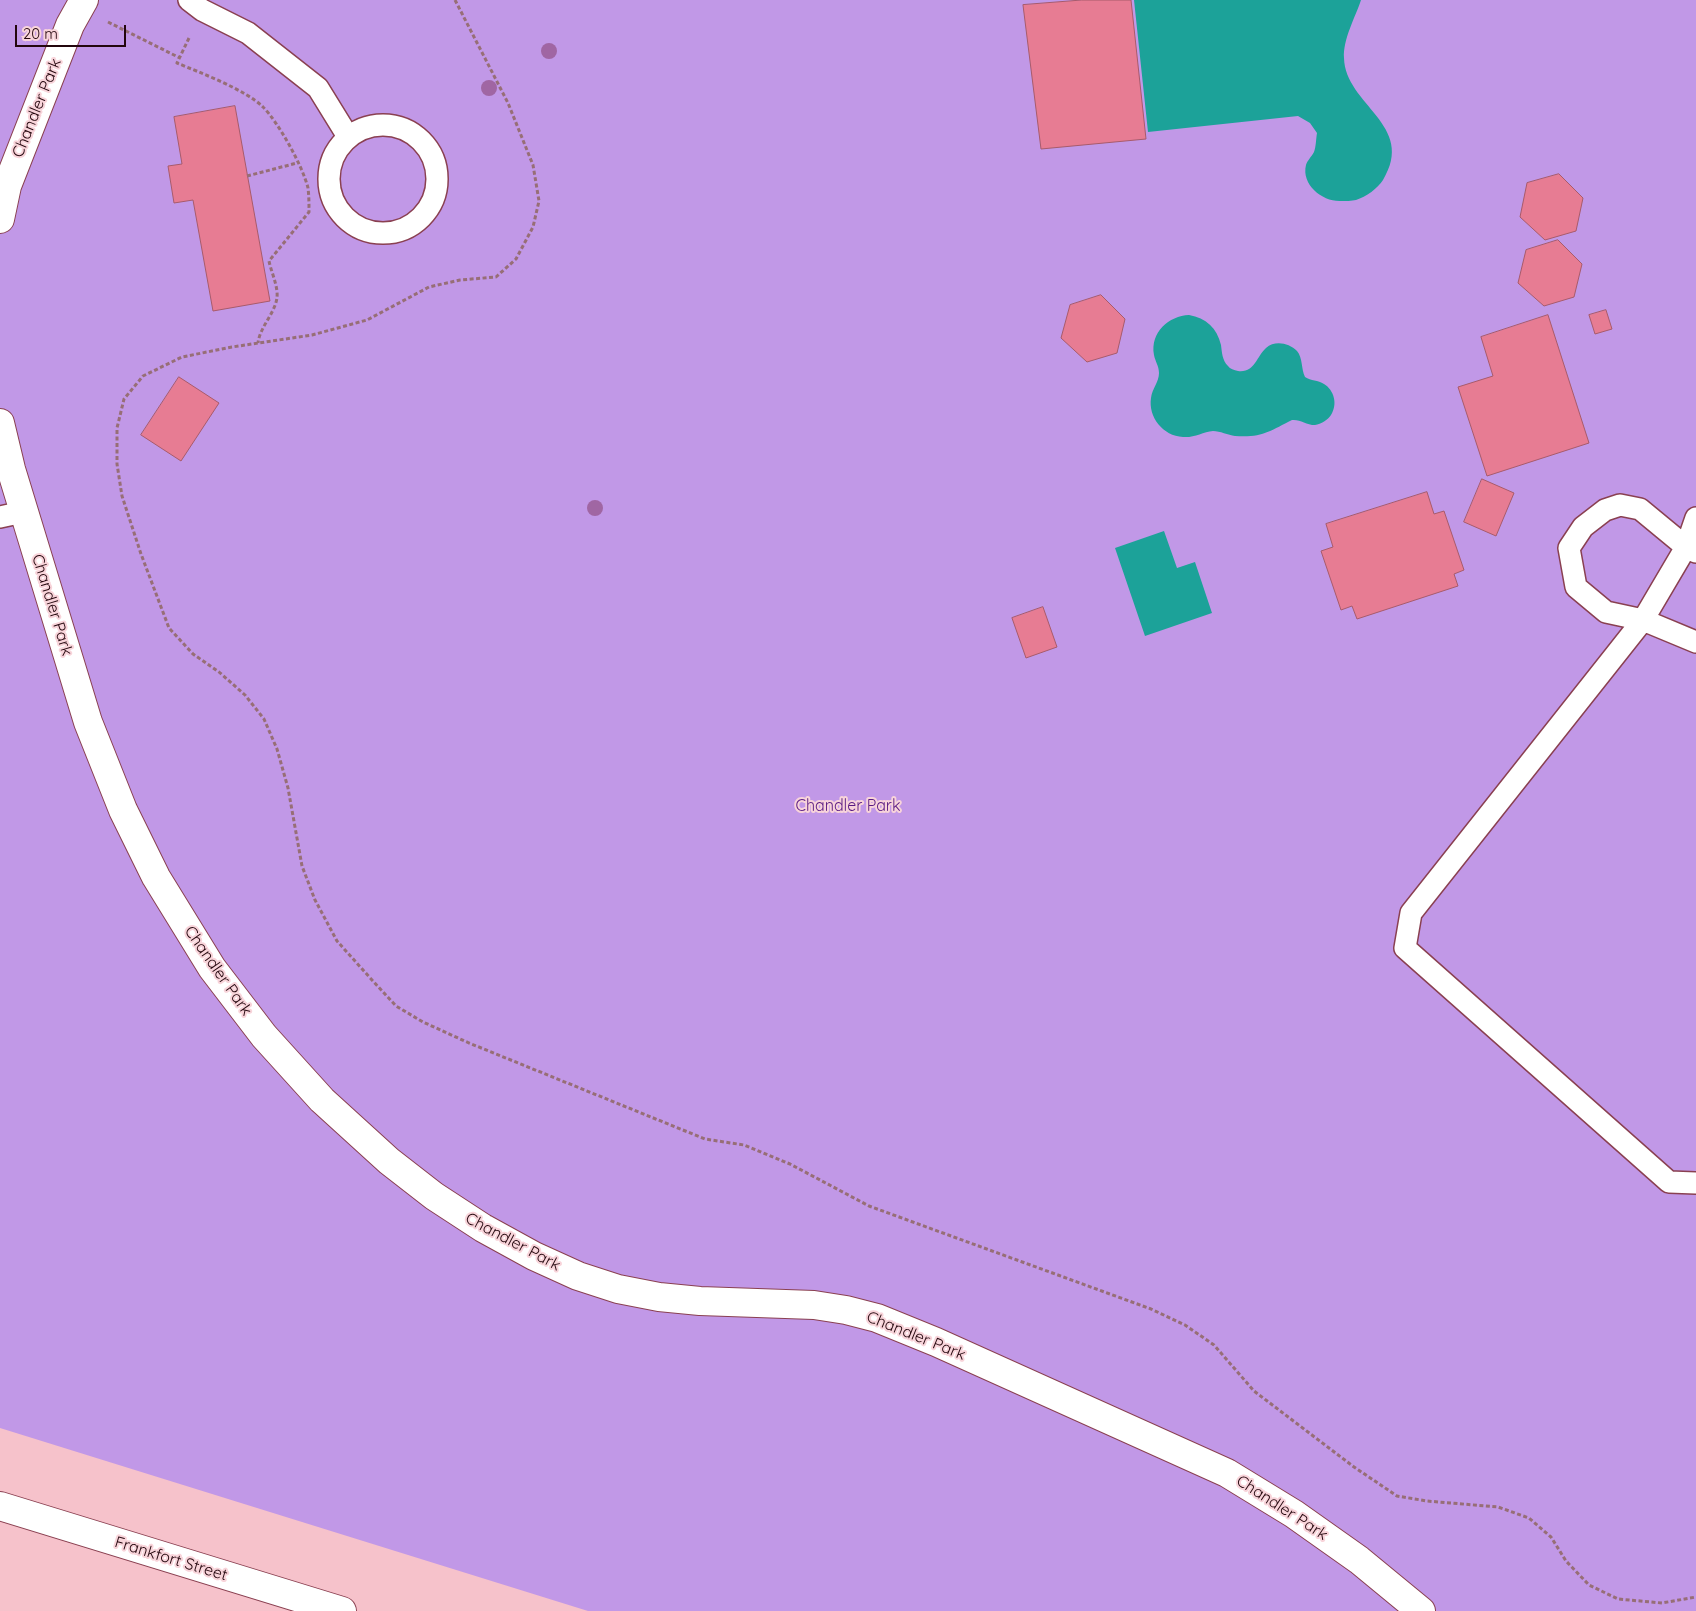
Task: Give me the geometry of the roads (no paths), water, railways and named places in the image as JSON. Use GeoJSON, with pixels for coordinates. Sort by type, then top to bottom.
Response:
{"type":"FeatureCollection","features":[{"type":"Feature","properties":{"kind":"street","name":"Chandler Park"},"geometry":{"type":"LineString","coordinates":[[0,219],[6,186],[70,26],[92,9]]}},
{"type":"Feature","properties":{"kind":"street","name":"Chandler Park"},"geometry":{"type":"LineString","coordinates":[[0,424],[11,469],[12,514],[88,722],[124,810],[156,877],[212,968],[264,1036],[322,1100],[389,1161],[434,1196],[483,1228],[534,1256],[578,1276],[618,1289],[659,1297],[700,1301],[814,1305],[846,1310],[877,1318],[936,1342],[1227,1473],[1294,1514],[1359,1560],[1421,1611]]}},
{"type":"Feature","properties":{"kind":"street","name":"Frankfort Street"},"geometry":{"type":"LineString","coordinates":[[0,1506],[342,1611]]}},
{"type":"Feature","properties":{"kind":"lane"},"geometry":{"type":"LineString","coordinates":[[196,5],[248,33],[318,88],[347,135]]}},
{"type":"Feature","properties":{"kind":"lane"},"geometry":{"type":"LineString","coordinates":[[376,124],[394,125],[411,132],[425,144],[434,159],[438,177],[437,186],[427,211],[414,224],[398,231],[380,233],[363,229],[347,220],[335,206],[329,190],[328,171],[334,154],[347,135],[376,124]]}},
{"type":"Feature","properties":{"kind":"lane"},"geometry":{"type":"LineString","coordinates":[[1691,549],[1640,509],[1620,505],[1605,510],[1583,527],[1569,548],[1576,587],[1606,612],[1643,620],[1696,642]]}},
{"type":"Feature","properties":{"kind":"lane"},"geometry":{"type":"LineString","coordinates":[[1696,518],[1691,549],[1643,620],[1411,912],[1406,948],[1669,1182],[1696,1183]]}},
{"type":"Feature","properties":{"kind":"water"},"geometry":{"type":"Polygon","coordinates":[[[1134,0],[1361,0],[1347,36],[1344,58],[1347,74],[1355,89],[1377,116],[1386,130],[1391,144],[1391,161],[1381,183],[1368,194],[1353,201],[1334,201],[1315,191],[1310,185],[1305,172],[1307,163],[1315,150],[1317,133],[1310,123],[1298,116],[1148,132],[1134,0]]]}},
{"type":"Feature","properties":{"kind":"water"},"geometry":{"type":"Polygon","coordinates":[[[1189,315],[1206,321],[1214,329],[1225,361],[1234,370],[1248,370],[1255,364],[1266,348],[1274,344],[1286,344],[1294,348],[1300,357],[1305,377],[1324,384],[1330,390],[1334,398],[1331,415],[1322,423],[1315,425],[1292,420],[1265,433],[1252,436],[1235,436],[1213,431],[1191,437],[1183,437],[1176,436],[1163,429],[1152,412],[1151,405],[1159,373],[1154,355],[1155,339],[1158,332],[1168,322],[1175,318],[1189,315]]]}},
{"type":"Feature","properties":{"kind":"water"},"geometry":{"type":"Polygon","coordinates":[[[1164,531],[1177,568],[1195,562],[1212,613],[1145,636],[1115,548],[1164,531]]]}}]}
